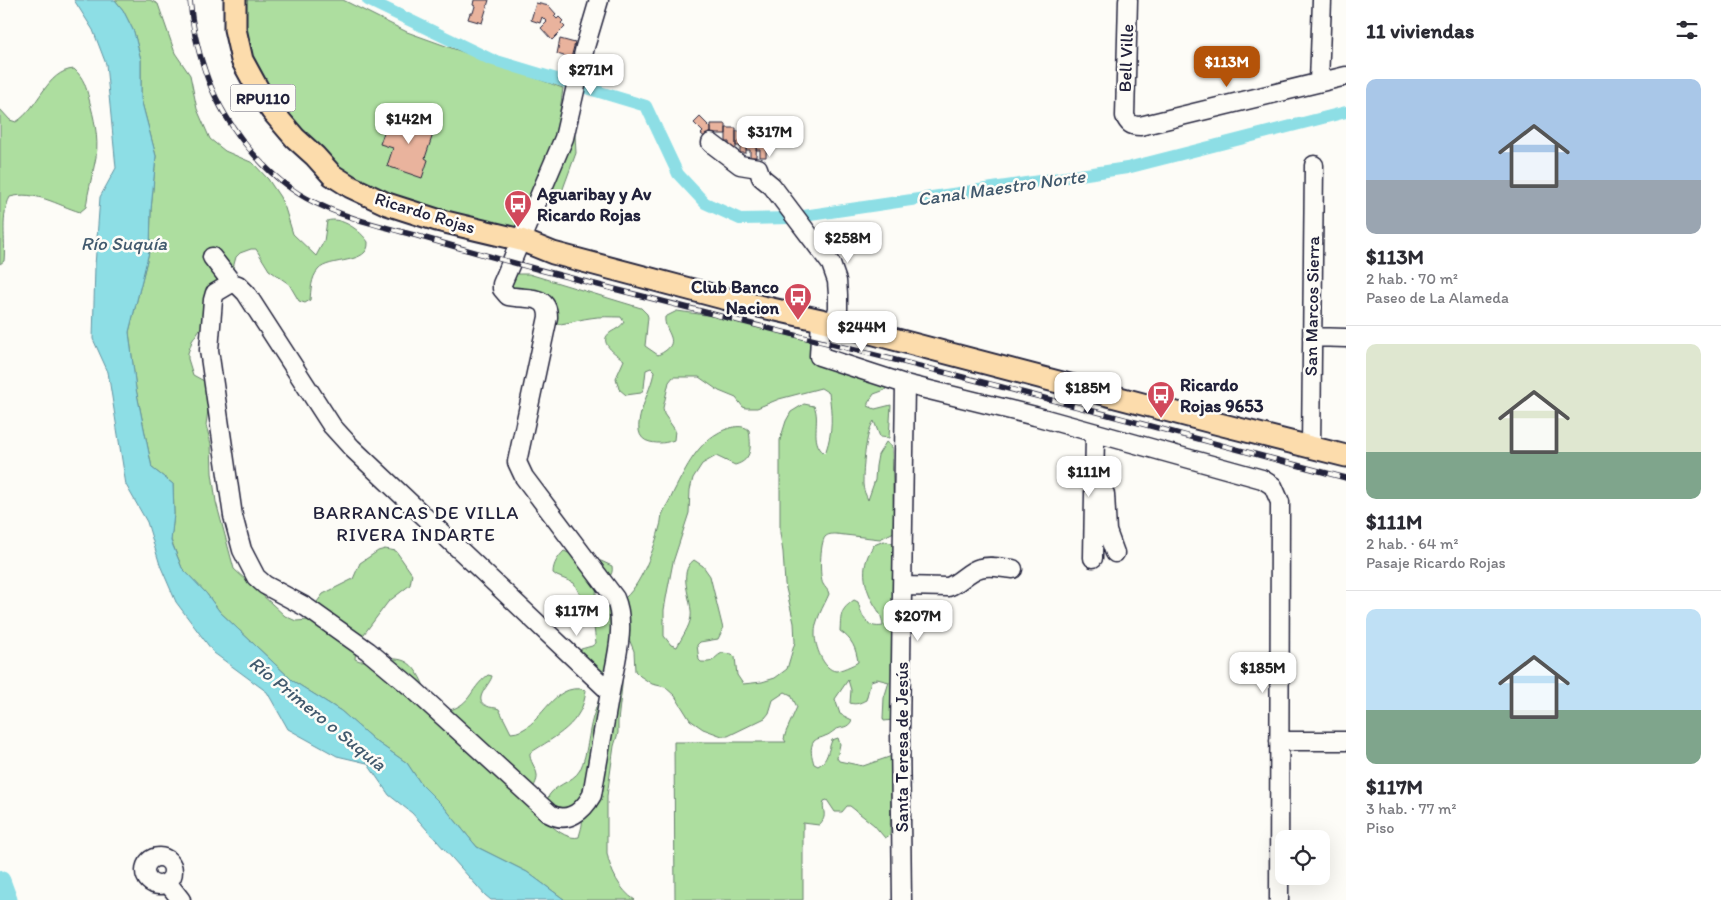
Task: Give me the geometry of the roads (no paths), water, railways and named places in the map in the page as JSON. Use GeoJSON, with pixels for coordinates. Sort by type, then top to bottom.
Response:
{"type":"FeatureCollection","features":[{"type":"Feature","properties":{"kind":"main road","name":"Ricardo Rojas"},"geometry":{"type":"LineString","coordinates":[[235,0],[235,29],[238,46],[242,60],[251,78],[283,124],[332,175],[371,198],[404,210],[521,240]]}},
{"type":"Feature","properties":{"kind":"main road","name":"RPU110"},"geometry":{"type":"LineString","coordinates":[[521,240],[552,253],[723,298],[828,322],[1346,456]]}},
{"type":"Feature","properties":{"kind":"street"},"geometry":{"type":"LineString","coordinates":[[232,283],[216,293],[213,300],[209,350],[232,516],[242,550],[256,577],[272,589],[306,607],[368,651],[412,687],[550,814],[565,818],[574,816],[586,805],[592,795],[620,630],[619,607],[615,598],[524,477],[517,462],[548,318],[546,307],[541,301],[508,296],[502,289],[503,278],[564,138],[585,47],[599,0]]}},
{"type":"Feature","properties":{"kind":"street","name":"Bell Ville"},"geometry":{"type":"LineString","coordinates":[[1128,0],[1125,116],[1128,123],[1133,126],[1140,126],[1320,82]]}},
{"type":"Feature","properties":{"kind":"street"},"geometry":{"type":"LineString","coordinates":[[1322,0],[1320,82],[1346,76]]}},
{"type":"Feature","properties":{"kind":"street"},"geometry":{"type":"LineString","coordinates":[[711,143],[740,165],[765,168],[771,173],[774,178],[772,186],[831,264],[837,281],[838,309],[828,322],[819,356],[905,384],[1101,434],[1262,479],[1273,486],[1280,502],[1280,900]]}},
{"type":"Feature","properties":{"kind":"street","name":"San Marcos Sierra"},"geometry":{"type":"LineString","coordinates":[[1311,448],[1314,165]]}},
{"type":"Feature","properties":{"kind":"street"},"geometry":{"type":"LineString","coordinates":[[212,257],[232,283],[238,285],[246,293],[332,426],[352,448],[610,692]]}},
{"type":"Feature","properties":{"kind":"street"},"geometry":{"type":"LineString","coordinates":[[1312,337],[1346,338]]}},
{"type":"Feature","properties":{"kind":"street","name":"Santa Teresa de Jesús"},"geometry":{"type":"LineString","coordinates":[[902,900],[900,732],[905,384]]}},
{"type":"Feature","properties":{"kind":"street"},"geometry":{"type":"LineString","coordinates":[[1101,434],[1107,532],[1115,553]]}},
{"type":"Feature","properties":{"kind":"street"},"geometry":{"type":"LineString","coordinates":[[1093,558],[1101,434]]}},
{"type":"Feature","properties":{"kind":"street"},"geometry":{"type":"LineString","coordinates":[[902,586],[948,587],[979,568],[1013,569]]}},
{"type":"Feature","properties":{"kind":"street"},"geometry":{"type":"LineString","coordinates":[[1280,741],[1346,741]]}},
{"type":"Feature","properties":{"kind":"street"},"geometry":{"type":"LineString","coordinates":[[167,882],[181,900]]}},
{"type":"Feature","properties":{"kind":"water","name":"Río Suquía"},"geometry":{"type":"Polygon","coordinates":[[[74,0],[115,0],[123,10],[134,32],[141,60],[141,99],[156,156],[150,248],[129,332],[136,389],[152,468],[173,484],[174,514],[171,541],[182,568],[206,593],[220,612],[293,681],[341,711],[374,740],[407,763],[421,784],[444,807],[477,847],[527,872],[565,900],[491,900],[412,813],[389,795],[367,763],[337,756],[288,729],[267,692],[214,653],[176,602],[160,565],[147,522],[126,485],[108,372],[93,339],[95,266],[100,197],[116,168],[106,64],[93,30],[74,0]]]}},
{"type":"Feature","properties":{"kind":"waterway","name":"Canal Maestro Norte"},"geometry":{"type":"LineString","coordinates":[[368,0],[490,59],[646,106],[678,174],[705,203],[740,219],[790,218],[1127,168],[1346,112]]}},
{"type":"Feature","properties":{"kind":"waterway"},"geometry":{"type":"LineString","coordinates":[[0,881],[7,900]]}},
{"type":"Feature","properties":{"kind":"railway"},"geometry":{"type":"LineString","coordinates":[[190,0],[195,36],[205,71],[221,108],[232,126],[258,159],[273,174],[306,198],[334,211],[379,226],[533,268],[994,385],[1346,478]]}},
{"type":"Feature","properties":{"kind":"place","name":"Aguaribay y Av Ricardo Rojas"},"geometry":{"type":"Point","coordinates":[518,228]}},
{"type":"Feature","properties":{"kind":"place","name":"Club Banco Nacion"},"geometry":{"type":"Point","coordinates":[798,321]}},
{"type":"Feature","properties":{"kind":"place","name":"Ricardo Rojas 9653"},"geometry":{"type":"Point","coordinates":[1161,419]}},
{"type":"Feature","properties":{"kind":"district","name":"BARRANCAS DE VILLA RIVERA INDARTE"},"geometry":{"type":"Point","coordinates":[416,523]}},
{"type":"Feature","properties":{"kind":"water label","name":"Río Primero o Suquía"},"geometry":{"type":"Point","coordinates":[318,713]}}]}
